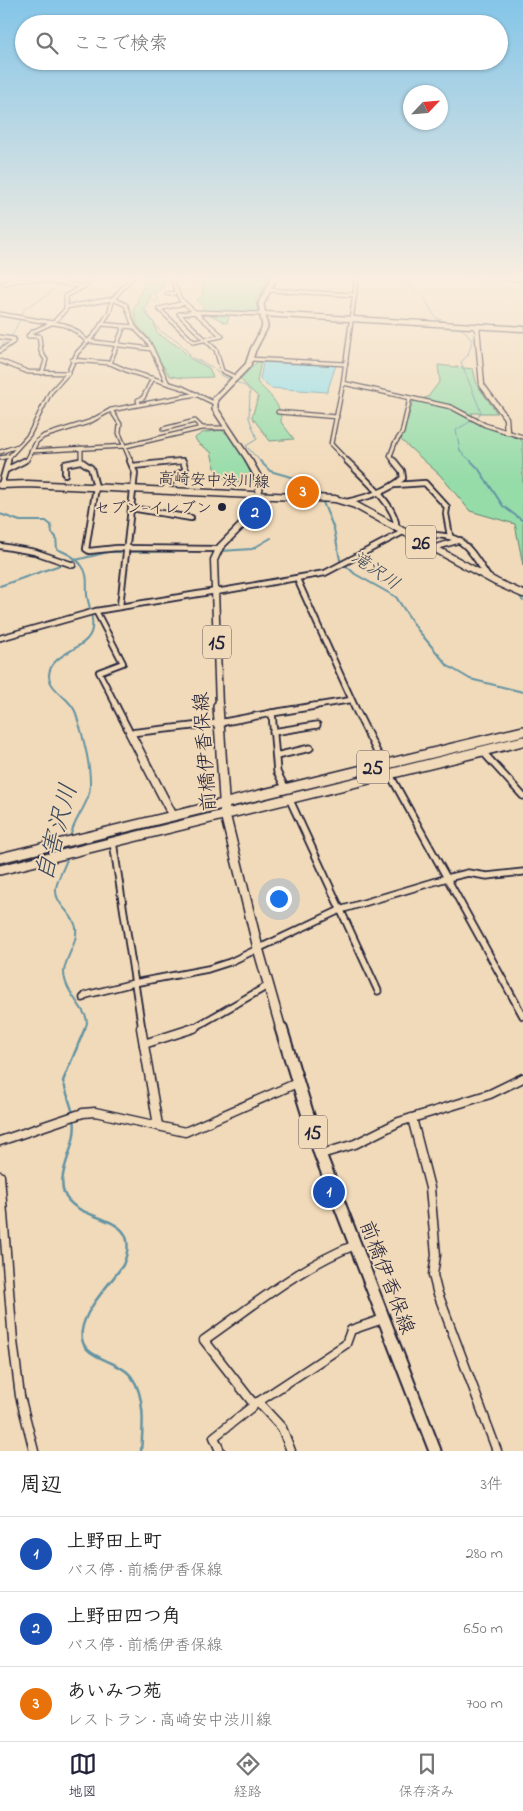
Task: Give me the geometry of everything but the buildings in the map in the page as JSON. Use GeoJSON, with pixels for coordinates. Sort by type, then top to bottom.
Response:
{"type":"FeatureCollection","features":[{"type":"Feature","properties":{"kind":"main road"},"geometry":{"type":"LineString","coordinates":[[219,549],[242,525],[258,494],[258,479],[240,445],[215,409],[214,403],[217,396],[245,369],[257,344]]}},
{"type":"Feature","properties":{"kind":"main road","name":"高崎安中渋川線"},"geometry":{"type":"LineString","coordinates":[[0,485],[28,484],[328,498],[346,502],[523,594]]}},
{"type":"Feature","properties":{"kind":"main road","name":"前橋伊香保線"},"geometry":{"type":"LineString","coordinates":[[219,549],[214,560],[219,723],[224,809],[258,948],[297,1083],[320,1154],[435,1451]]}},
{"type":"Feature","properties":{"kind":"main road","name":"25"},"geometry":{"type":"LineString","coordinates":[[0,870],[113,842],[286,789],[523,731]]}},
{"type":"Feature","properties":{"kind":"main road","name":"25"},"geometry":{"type":"LineString","coordinates":[[0,858],[172,816],[289,798],[523,741]]}},
{"type":"Feature","properties":{"kind":"street"},"geometry":{"type":"LineString","coordinates":[[0,351],[11,344]]}},
{"type":"Feature","properties":{"kind":"street"},"geometry":{"type":"LineString","coordinates":[[40,344],[41,352],[46,360],[42,373]]}},
{"type":"Feature","properties":{"kind":"street"},"geometry":{"type":"LineString","coordinates":[[0,485],[10,456],[30,436],[50,393],[68,373],[72,360],[85,344]]}},
{"type":"Feature","properties":{"kind":"street"},"geometry":{"type":"LineString","coordinates":[[106,344],[152,349]]}},
{"type":"Feature","properties":{"kind":"street"},"geometry":{"type":"LineString","coordinates":[[148,344],[168,382]]}},
{"type":"Feature","properties":{"kind":"street"},"geometry":{"type":"LineString","coordinates":[[209,344],[219,354],[222,371],[235,380]]}},
{"type":"Feature","properties":{"kind":"street"},"geometry":{"type":"LineString","coordinates":[[348,344],[343,382],[331,444],[396,516],[396,528]]}},
{"type":"Feature","properties":{"kind":"street"},"geometry":{"type":"LineString","coordinates":[[479,344],[482,385],[506,418],[507,432]]}},
{"type":"Feature","properties":{"kind":"street"},"geometry":{"type":"LineString","coordinates":[[110,363],[115,345]]}},
{"type":"Feature","properties":{"kind":"street"},"geometry":{"type":"LineString","coordinates":[[250,359],[346,364]]}},
{"type":"Feature","properties":{"kind":"street"},"geometry":{"type":"LineString","coordinates":[[72,360],[110,363],[128,371],[168,382],[214,403]]}},
{"type":"Feature","properties":{"kind":"street"},"geometry":{"type":"LineString","coordinates":[[0,361],[28,372],[68,373]]}},
{"type":"Feature","properties":{"kind":"street"},"geometry":{"type":"LineString","coordinates":[[139,404],[138,400],[143,398],[153,378]]}},
{"type":"Feature","properties":{"kind":"street"},"geometry":{"type":"LineString","coordinates":[[343,382],[451,407],[485,425],[523,437]]}},
{"type":"Feature","properties":{"kind":"street"},"geometry":{"type":"LineString","coordinates":[[0,468],[6,469],[27,460],[37,440],[44,436],[89,422],[111,410],[197,394]]}},
{"type":"Feature","properties":{"kind":"street"},"geometry":{"type":"LineString","coordinates":[[346,502],[378,494],[394,485],[404,476],[390,456],[395,443],[402,433],[410,398]]}},
{"type":"Feature","properties":{"kind":"street"},"geometry":{"type":"LineString","coordinates":[[111,410],[120,424],[119,433],[126,446],[135,472],[120,606]]}},
{"type":"Feature","properties":{"kind":"street"},"geometry":{"type":"LineString","coordinates":[[278,412],[337,417]]}},
{"type":"Feature","properties":{"kind":"street"},"geometry":{"type":"LineString","coordinates":[[163,429],[195,422],[202,428]]}},
{"type":"Feature","properties":{"kind":"street"},"geometry":{"type":"LineString","coordinates":[[31,451],[126,446],[202,428],[228,428]]}},
{"type":"Feature","properties":{"kind":"street"},"geometry":{"type":"LineString","coordinates":[[0,452],[21,444]]}},
{"type":"Feature","properties":{"kind":"street"},"geometry":{"type":"LineString","coordinates":[[81,448],[81,461]]}},
{"type":"Feature","properties":{"kind":"street"},"geometry":{"type":"LineString","coordinates":[[0,458],[10,456]]}},
{"type":"Feature","properties":{"kind":"street"},"geometry":{"type":"LineString","coordinates":[[65,474],[65,464],[81,461],[91,468],[96,488],[86,548],[93,551],[126,548],[219,549]]}},
{"type":"Feature","properties":{"kind":"street"},"geometry":{"type":"LineString","coordinates":[[132,466],[183,462],[186,470],[177,475],[163,491]]}},
{"type":"Feature","properties":{"kind":"street"},"geometry":{"type":"LineString","coordinates":[[394,485],[425,483],[447,507],[446,514],[450,536]]}},
{"type":"Feature","properties":{"kind":"street"},"geometry":{"type":"LineString","coordinates":[[131,508],[191,518]]}},
{"type":"Feature","properties":{"kind":"street"},"geometry":{"type":"LineString","coordinates":[[0,638],[95,611],[120,606],[325,574],[406,533],[450,536],[460,540],[489,578]]}},
{"type":"Feature","properties":{"kind":"street"},"geometry":{"type":"LineString","coordinates":[[433,548],[460,540]]}},
{"type":"Feature","properties":{"kind":"street"},"geometry":{"type":"LineString","coordinates":[[0,546],[35,552],[72,565]]}},
{"type":"Feature","properties":{"kind":"street"},"geometry":{"type":"LineString","coordinates":[[297,579],[351,700],[383,764],[523,1016]]}},
{"type":"Feature","properties":{"kind":"street"},"geometry":{"type":"LineString","coordinates":[[95,611],[123,663],[99,672],[172,816]]}},
{"type":"Feature","properties":{"kind":"street"},"geometry":{"type":"LineString","coordinates":[[130,734],[219,723],[351,700]]}},
{"type":"Feature","properties":{"kind":"street"},"geometry":{"type":"LineString","coordinates":[[272,713],[277,772],[286,789]]}},
{"type":"Feature","properties":{"kind":"street"},"geometry":{"type":"LineString","coordinates":[[273,732],[317,726]]}},
{"type":"Feature","properties":{"kind":"street"},"geometry":{"type":"LineString","coordinates":[[276,756],[310,748]]}},
{"type":"Feature","properties":{"kind":"street"},"geometry":{"type":"LineString","coordinates":[[482,750],[523,796]]}},
{"type":"Feature","properties":{"kind":"street"},"geometry":{"type":"LineString","coordinates":[[289,798],[378,991]]}},
{"type":"Feature","properties":{"kind":"street"},"geometry":{"type":"LineString","coordinates":[[113,842],[158,1125]]}},
{"type":"Feature","properties":{"kind":"street"},"geometry":{"type":"LineString","coordinates":[[83,998],[86,995],[134,983],[208,969],[230,962],[340,910],[447,878],[468,873],[487,876],[522,873]]}},
{"type":"Feature","properties":{"kind":"street"},"geometry":{"type":"LineString","coordinates":[[144,1044],[192,1029],[269,985]]}},
{"type":"Feature","properties":{"kind":"street"},"geometry":{"type":"LineString","coordinates":[[320,1154],[355,1144],[399,1122],[490,1094],[523,1078]]}},
{"type":"Feature","properties":{"kind":"street"},"geometry":{"type":"LineString","coordinates":[[0,1141],[83,1113],[95,1112],[185,1132],[297,1083]]}},
{"type":"Feature","properties":{"kind":"street"},"geometry":{"type":"LineString","coordinates":[[412,1118],[430,1188],[436,1255],[433,1275],[437,1291],[497,1451]]}},
{"type":"Feature","properties":{"kind":"street"},"geometry":{"type":"LineString","coordinates":[[0,1176],[13,1341],[20,1396],[34,1451]]}},
{"type":"Feature","properties":{"kind":"street"},"geometry":{"type":"LineString","coordinates":[[292,1451],[282,1428],[258,1402],[254,1403],[204,1340],[313,1264],[332,1253],[356,1245]]}},
{"type":"Feature","properties":{"kind":"street"},"geometry":{"type":"LineString","coordinates":[[220,1451],[214,1437],[258,1402],[346,1344],[351,1330],[384,1319]]}},
{"type":"Feature","properties":{"kind":"green space"},"geometry":{"type":"Polygon","coordinates":[[[152,344],[174,344],[191,359],[209,368],[213,377],[183,378],[170,376],[157,357],[152,344]]]}},
{"type":"Feature","properties":{"kind":"green space"},"geometry":{"type":"Polygon","coordinates":[[[261,360],[257,382],[277,405],[280,411],[281,422],[294,439],[270,441],[252,417],[258,397],[240,379],[261,360]]]}},
{"type":"Feature","properties":{"kind":"green space"},"geometry":{"type":"Polygon","coordinates":[[[438,365],[473,369],[477,385],[497,413],[471,413],[481,425],[520,439],[523,442],[523,565],[515,524],[470,511],[440,475],[401,440],[413,402],[428,397],[440,381],[438,365]]]}},
{"type":"Feature","properties":{"kind":"green space"},"geometry":{"type":"Polygon","coordinates":[[[221,430],[236,439],[254,481],[248,484],[217,476],[211,452],[198,443],[195,438],[202,433],[221,430]]]}},
{"type":"Feature","properties":{"kind":"water"},"geometry":{"type":"Polygon","coordinates":[[[263,362],[336,365],[327,392],[271,388],[260,380],[263,362]]]}},
{"type":"Feature","properties":{"kind":"waterway","name":"自害沢川"},"geometry":{"type":"LineString","coordinates":[[0,347],[3,344]]}},
{"type":"Feature","properties":{"kind":"waterway","name":"滝沢川"},"geometry":{"type":"LineString","coordinates":[[180,344],[193,358],[212,367],[220,375],[245,386],[250,391],[249,418],[257,439],[246,446],[261,462]]}},
{"type":"Feature","properties":{"kind":"waterway"},"geometry":{"type":"LineString","coordinates":[[471,344],[468,355],[461,362],[481,412],[478,417],[456,430],[460,451],[472,462]]}},
{"type":"Feature","properties":{"kind":"waterway","name":"滝沢川"},"geometry":{"type":"LineString","coordinates":[[261,462],[270,471],[312,483],[321,496]]}},
{"type":"Feature","properties":{"kind":"waterway"},"geometry":{"type":"LineString","coordinates":[[472,462],[503,506],[523,521]]}},
{"type":"Feature","properties":{"kind":"waterway","name":"滝沢川"},"geometry":{"type":"LineString","coordinates":[[322,500],[334,529],[340,560],[355,574],[396,597],[417,629],[448,666],[470,679],[523,692]]}},
{"type":"Feature","properties":{"kind":"waterway","name":"自害沢川"},"geometry":{"type":"LineString","coordinates":[[0,514],[20,521],[46,521],[51,525],[52,533],[56,537],[57,549],[77,560]]}},
{"type":"Feature","properties":{"kind":"waterway"},"geometry":{"type":"LineString","coordinates":[[221,551],[252,549],[271,538]]}},
{"type":"Feature","properties":{"kind":"waterway"},"geometry":{"type":"LineString","coordinates":[[77,560],[108,552],[217,551]]}},
{"type":"Feature","properties":{"kind":"waterway","name":"自害沢川"},"geometry":{"type":"LineString","coordinates":[[68,562],[77,560]]}},
{"type":"Feature","properties":{"kind":"waterway","name":"自害沢川"},"geometry":{"type":"LineString","coordinates":[[70,839],[73,828],[88,797],[90,788],[89,766],[75,711],[52,685],[49,675],[54,663],[83,643],[92,629],[86,576],[84,569],[77,560]]}},
{"type":"Feature","properties":{"kind":"waterway"},"geometry":{"type":"LineString","coordinates":[[0,586],[63,564]]}},
{"type":"Feature","properties":{"kind":"waterway"},"geometry":{"type":"LineString","coordinates":[[519,595],[523,601]]}},
{"type":"Feature","properties":{"kind":"waterway","name":"自害沢川"},"geometry":{"type":"LineString","coordinates":[[68,856],[57,884],[56,894],[72,918],[76,928],[75,940],[64,972],[66,984],[86,1017],[85,1029]]}},
{"type":"Feature","properties":{"kind":"waterway","name":"自害沢川"},"geometry":{"type":"LineString","coordinates":[[73,1113],[63,1081],[85,1028]]}},
{"type":"Feature","properties":{"kind":"waterway","name":"自害沢川"},"geometry":{"type":"LineString","coordinates":[[74,1118],[75,1128],[63,1176],[62,1185],[64,1193],[71,1203],[82,1210],[118,1227],[125,1235],[128,1247],[123,1265],[88,1313],[82,1330],[82,1340],[86,1347],[99,1358],[125,1370],[136,1384],[142,1412],[141,1451]]}},
{"type":"Feature","properties":{"kind":"place","name":"あいみつ苑"},"geometry":{"type":"Point","coordinates":[303,492]}},
{"type":"Feature","properties":{"kind":"place","name":"セブン-イレブン"},"geometry":{"type":"Point","coordinates":[222,507]}},
{"type":"Feature","properties":{"kind":"place","name":"上野田四つ角"},"geometry":{"type":"Point","coordinates":[255,513]}},
{"type":"Feature","properties":{"kind":"place","name":"上野田上町"},"geometry":{"type":"Point","coordinates":[329,1192]}}]}
